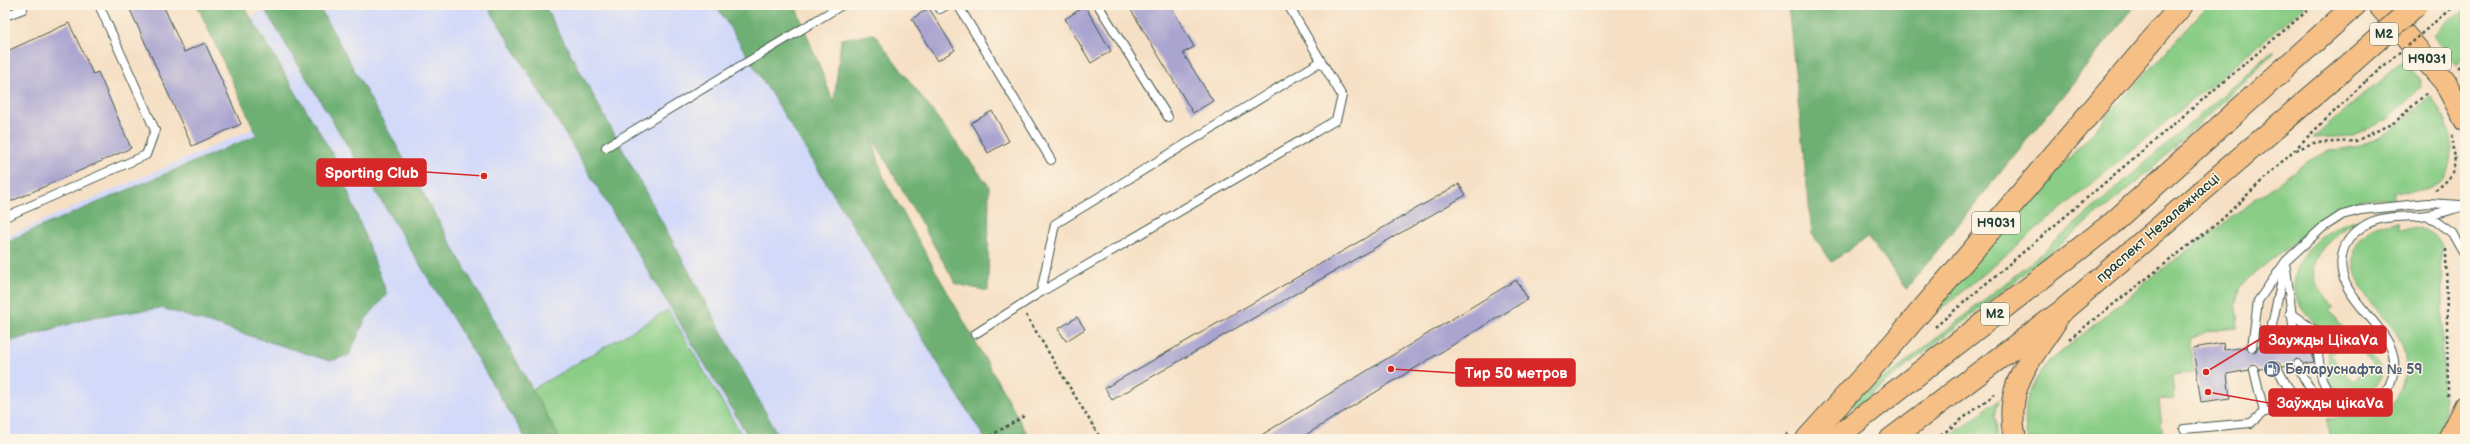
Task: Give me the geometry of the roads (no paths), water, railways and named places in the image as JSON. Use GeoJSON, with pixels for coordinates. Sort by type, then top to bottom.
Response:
{"type":"FeatureCollection","features":[{"type":"Feature","properties":{"kind":"main road","name":"Н9031"},"geometry":{"type":"LineString","coordinates":[[1801,433],[1892,344],[2182,5]]}},
{"type":"Feature","properties":{"kind":"main road","name":"М2"},"geometry":{"type":"LineString","coordinates":[[1834,439],[2114,222],[2155,187],[2324,30],[2355,5]]}},
{"type":"Feature","properties":{"kind":"main road","name":"Н9031"},"geometry":{"type":"LineString","coordinates":[[2378,5],[2444,81],[2458,126]]}},
{"type":"Feature","properties":{"kind":"main road","name":"праспект Незалежнасці"},"geometry":{"type":"LineString","coordinates":[[1891,439],[2062,310],[2351,63],[2416,5]]}},
{"type":"Feature","properties":{"kind":"main road"},"geometry":{"type":"LineString","coordinates":[[2015,439],[2012,423],[2011,402],[2020,376],[2062,310]]}},
{"type":"Feature","properties":{"kind":"main road"},"geometry":{"type":"LineString","coordinates":[[2449,439],[2457,403]]}},
{"type":"Feature","properties":{"kind":"lane"},"geometry":{"type":"LineString","coordinates":[[5,16],[23,9],[21,5]]}},
{"type":"Feature","properties":{"kind":"lane"},"geometry":{"type":"LineString","coordinates":[[5,217],[146,155],[155,130],[99,5]]}},
{"type":"Feature","properties":{"kind":"lane"},"geometry":{"type":"LineString","coordinates":[[606,147],[842,5]]}},
{"type":"Feature","properties":{"kind":"lane"},"geometry":{"type":"LineString","coordinates":[[958,5],[1051,160]]}},
{"type":"Feature","properties":{"kind":"lane"},"geometry":{"type":"LineString","coordinates":[[1098,5],[1168,117]]}},
{"type":"Feature","properties":{"kind":"lane"},"geometry":{"type":"LineString","coordinates":[[975,334],[1042,292],[1336,120],[1342,96],[1320,62],[1288,5]]}},
{"type":"Feature","properties":{"kind":"lane"},"geometry":{"type":"LineString","coordinates":[[1042,292],[1055,224],[1320,62]]}},
{"type":"Feature","properties":{"kind":"lane"},"geometry":{"type":"LineString","coordinates":[[2444,81],[2465,101]]}},
{"type":"Feature","properties":{"kind":"lane"},"geometry":{"type":"LineString","coordinates":[[2252,347],[2258,301],[2286,261],[2322,228],[2342,216],[2387,206],[2428,203],[2465,206]]}},
{"type":"Feature","properties":{"kind":"lane"},"geometry":{"type":"LineString","coordinates":[[2184,430],[2251,423],[2264,412],[2351,404],[2380,396],[2389,388],[2394,366],[2388,341],[2349,292],[2342,278],[2340,263],[2343,248],[2352,235],[2368,224],[2382,219],[2427,215],[2465,206]]}},
{"type":"Feature","properties":{"kind":"lane"},"geometry":{"type":"LineString","coordinates":[[2427,215],[2452,233],[2465,256]]}},
{"type":"Feature","properties":{"kind":"lane"},"geometry":{"type":"LineString","coordinates":[[2286,261],[2290,313],[2295,341]]}},
{"type":"Feature","properties":{"kind":"lane"},"geometry":{"type":"LineString","coordinates":[[2275,344],[2272,325],[2286,261]]}},
{"type":"Feature","properties":{"kind":"lane"},"geometry":{"type":"LineString","coordinates":[[2290,313],[2314,330],[2322,379],[2327,389],[2351,404]]}},
{"type":"Feature","properties":{"kind":"lane"},"geometry":{"type":"LineString","coordinates":[[2298,364],[2305,382],[2314,394],[2332,406]]}},
{"type":"Feature","properties":{"kind":"lane"},"geometry":{"type":"LineString","coordinates":[[2277,367],[2287,389],[2298,399],[2319,407]]}},
{"type":"Feature","properties":{"kind":"lane"},"geometry":{"type":"LineString","coordinates":[[2254,370],[2264,412]]}},
{"type":"Feature","properties":{"kind":"place","name":"Sporting Club"},"geometry":{"type":"Point","coordinates":[484,176]}},
{"type":"Feature","properties":{"kind":"place","name":"Тир 50 метров"},"geometry":{"type":"Point","coordinates":[1391,369]}},
{"type":"Feature","properties":{"kind":"place","name":"Беларуснафта № 59"},"geometry":{"type":"Point","coordinates":[2272,369]}},
{"type":"Feature","properties":{"kind":"place","name":"Заужды ЦікаVа"},"geometry":{"type":"Point","coordinates":[2206,372]}},
{"type":"Feature","properties":{"kind":"place","name":"Заўжды цікаVа"},"geometry":{"type":"Point","coordinates":[2208,392]}}]}
